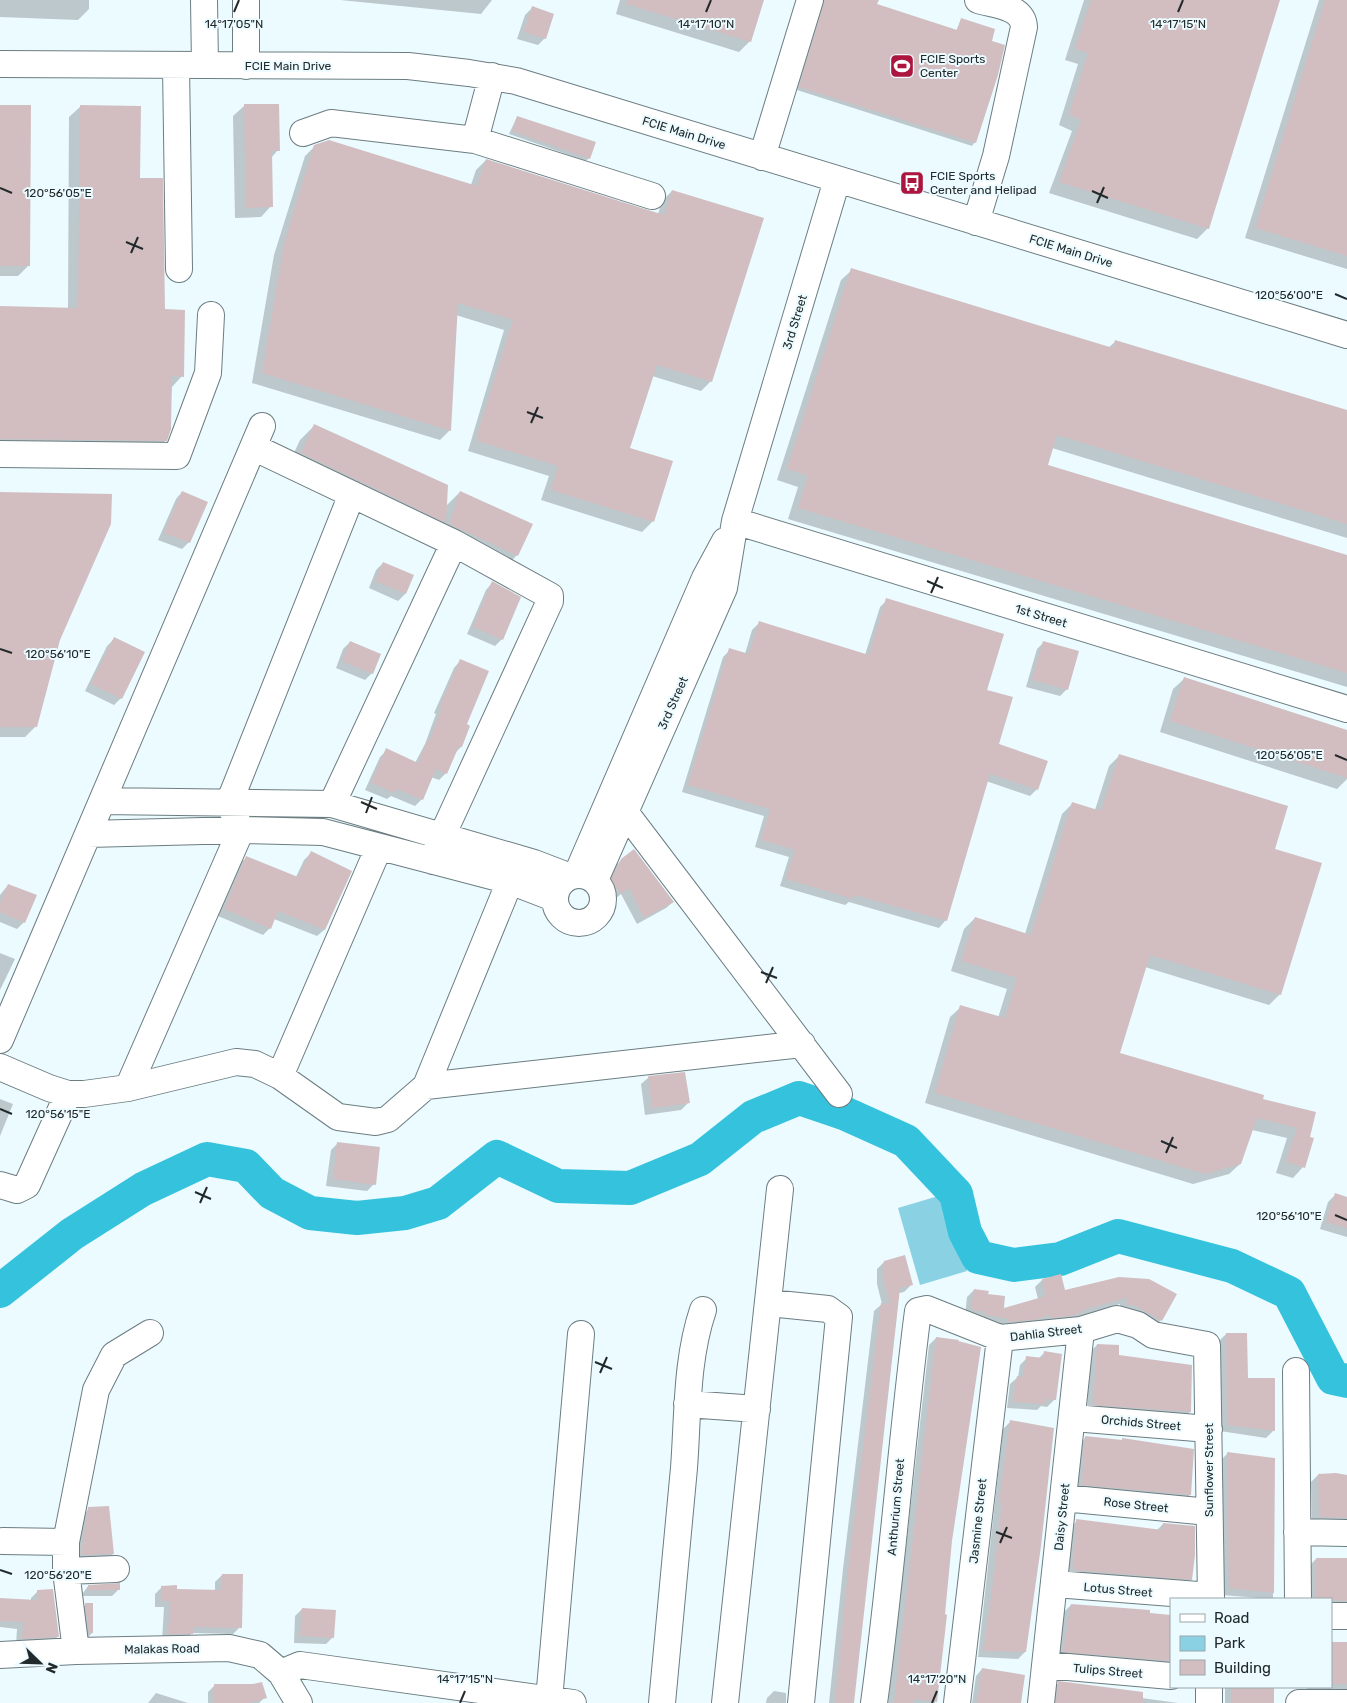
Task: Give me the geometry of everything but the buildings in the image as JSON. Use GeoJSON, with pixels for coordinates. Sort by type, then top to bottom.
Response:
{"type":"FeatureCollection","features":[{"type":"Feature","properties":{"kind":"street"},"geometry":{"type":"LineString","coordinates":[[204,0],[205,65]]}},
{"type":"Feature","properties":{"kind":"street"},"geometry":{"type":"LineString","coordinates":[[246,0],[246,66]]}},
{"type":"Feature","properties":{"kind":"street"},"geometry":{"type":"LineString","coordinates":[[762,157],[810,0]]}},
{"type":"Feature","properties":{"kind":"street"},"geometry":{"type":"LineString","coordinates":[[976,222],[996,156],[1024,27],[1024,18],[1018,12],[978,0]]}},
{"type":"Feature","properties":{"kind":"street","name":"FCIE Main Drive"},"geometry":{"type":"LineString","coordinates":[[0,64],[408,66],[492,76],[516,81],[1347,335]]}},
{"type":"Feature","properties":{"kind":"street"},"geometry":{"type":"LineString","coordinates":[[176,65],[178,269]]}},
{"type":"Feature","properties":{"kind":"street"},"geometry":{"type":"LineString","coordinates":[[475,140],[492,76]]}},
{"type":"Feature","properties":{"kind":"street"},"geometry":{"type":"LineString","coordinates":[[303,134],[331,124],[475,140],[652,196]]}},
{"type":"Feature","properties":{"kind":"street","name":"3rd Street"},"geometry":{"type":"LineString","coordinates":[[580,877],[617,808],[705,578],[735,521],[837,180]]}},
{"type":"Feature","properties":{"kind":"street"},"geometry":{"type":"LineString","coordinates":[[0,454],[177,456],[208,372],[211,315]]}},
{"type":"Feature","properties":{"kind":"street"},"geometry":{"type":"LineString","coordinates":[[0,1040],[258,437],[352,494],[454,543],[547,592],[550,596],[550,601],[442,836],[433,861]]}},
{"type":"Feature","properties":{"kind":"street"},"geometry":{"type":"LineString","coordinates":[[128,1088],[241,830],[229,803],[352,494]]}},
{"type":"Feature","properties":{"kind":"street","name":"1st Street"},"geometry":{"type":"LineString","coordinates":[[735,521],[1347,709]]}},
{"type":"Feature","properties":{"kind":"street"},"geometry":{"type":"LineString","coordinates":[[332,804],[454,543]]}},
{"type":"Feature","properties":{"kind":"street"},"geometry":{"type":"LineString","coordinates":[[102,801],[332,804],[580,877],[601,887],[603,896],[602,906],[593,919],[578,923],[571,922],[559,912],[554,898],[560,882],[580,877]]}},
{"type":"Feature","properties":{"kind":"street"},"geometry":{"type":"LineString","coordinates":[[617,808],[840,1094]]}},
{"type":"Feature","properties":{"kind":"street"},"geometry":{"type":"LineString","coordinates":[[88,834],[241,830],[323,832],[510,881],[554,898]]}},
{"type":"Feature","properties":{"kind":"street"},"geometry":{"type":"LineString","coordinates":[[280,1076],[380,847]]}},
{"type":"Feature","properties":{"kind":"street"},"geometry":{"type":"LineString","coordinates":[[0,1067],[49,1088],[68,1094],[84,1094],[128,1088],[236,1062],[255,1064],[280,1076],[338,1117],[376,1122],[388,1119],[426,1086],[510,881]]}},
{"type":"Feature","properties":{"kind":"street"},"geometry":{"type":"LineString","coordinates":[[426,1086],[802,1044]]}},
{"type":"Feature","properties":{"kind":"street"},"geometry":{"type":"LineString","coordinates":[[0,1185],[17,1190],[27,1185],[68,1094]]}},
{"type":"Feature","properties":{"kind":"street"},"geometry":{"type":"LineString","coordinates":[[726,1703],[780,1189]]}},
{"type":"Feature","properties":{"kind":"street"},"geometry":{"type":"LineString","coordinates":[[769,1303],[828,1309],[839,1316],[801,1703]]}},
{"type":"Feature","properties":{"kind":"street","name":"Dahlia Street"},"geometry":{"type":"LineString","coordinates":[[918,1311],[927,1309],[1000,1338],[1081,1330],[1117,1319],[1138,1324],[1153,1335],[1204,1343]]}},
{"type":"Feature","properties":{"kind":"street"},"geometry":{"type":"LineString","coordinates":[[662,1703],[684,1465],[687,1404],[696,1332],[703,1310]]}},
{"type":"Feature","properties":{"kind":"street","name":"Anthurium Street"},"geometry":{"type":"LineString","coordinates":[[874,1703],[888,1604],[903,1422],[918,1311]]}},
{"type":"Feature","properties":{"kind":"street","name":"Daisy Street"},"geometry":{"type":"LineString","coordinates":[[1041,1703],[1081,1330]]}},
{"type":"Feature","properties":{"kind":"street"},"geometry":{"type":"LineString","coordinates":[[76,1651],[66,1571],[66,1542],[96,1390],[114,1355],[150,1333]]}},
{"type":"Feature","properties":{"kind":"street"},"geometry":{"type":"LineString","coordinates":[[281,1673],[300,1665],[561,1701],[581,1334]]}},
{"type":"Feature","properties":{"kind":"street","name":"Jasmine Street"},"geometry":{"type":"LineString","coordinates":[[957,1703],[1000,1338]]}},
{"type":"Feature","properties":{"kind":"street","name":"Sunflower Street"},"geometry":{"type":"LineString","coordinates":[[1204,1343],[1208,1349],[1211,1598]]}},
{"type":"Feature","properties":{"kind":"street"},"geometry":{"type":"LineString","coordinates":[[1296,1371],[1298,1598]]}},
{"type":"Feature","properties":{"kind":"street"},"geometry":{"type":"LineString","coordinates":[[687,1404],[757,1409]]}},
{"type":"Feature","properties":{"kind":"street","name":"Orchids Street"},"geometry":{"type":"LineString","coordinates":[[1073,1418],[1209,1429]]}},
{"type":"Feature","properties":{"kind":"street","name":"Rose Street"},"geometry":{"type":"LineString","coordinates":[[1063,1498],[1209,1512]]}},
{"type":"Feature","properties":{"kind":"street"},"geometry":{"type":"LineString","coordinates":[[1297,1532],[1347,1533]]}},
{"type":"Feature","properties":{"kind":"street"},"geometry":{"type":"LineString","coordinates":[[3,1541],[66,1542]]}},
{"type":"Feature","properties":{"kind":"street"},"geometry":{"type":"LineString","coordinates":[[66,1571],[116,1569]]}},
{"type":"Feature","properties":{"kind":"street","name":"Lotus Street"},"geometry":{"type":"LineString","coordinates":[[1055,1584],[1211,1598]]}},
{"type":"Feature","properties":{"kind":"street"},"geometry":{"type":"LineString","coordinates":[[1332,1616],[1347,1616]]}},
{"type":"Feature","properties":{"kind":"street","name":"Malakas Road"},"geometry":{"type":"LineString","coordinates":[[0,1655],[76,1651],[229,1648],[260,1655],[281,1673],[299,1703]]}},
{"type":"Feature","properties":{"kind":"street","name":"Tulips Street"},"geometry":{"type":"LineString","coordinates":[[1045,1665],[1170,1676]]}},
{"type":"Feature","properties":{"kind":"street"},"geometry":{"type":"LineString","coordinates":[[1209,1688],[1209,1703]]}},
{"type":"Feature","properties":{"kind":"street"},"geometry":{"type":"LineString","coordinates":[[1299,1688],[1299,1703],[1347,1703]]}},
{"type":"Feature","properties":{"kind":"green space"},"geometry":{"type":"Polygon","coordinates":[[[945,1194],[967,1271],[920,1285],[898,1208],[945,1194]]]}},
{"type":"Feature","properties":{"kind":"waterway"},"geometry":{"type":"LineString","coordinates":[[0,1291],[72,1234],[143,1189],[207,1159],[246,1166],[272,1193],[310,1213],[357,1218],[405,1213],[438,1203],[497,1157],[558,1186],[630,1188],[700,1159],[753,1117],[799,1098],[846,1114],[906,1141],[956,1194],[965,1232],[978,1257],[1014,1265],[1060,1259],[1118,1236],[1232,1266],[1289,1293],[1333,1378],[1347,1381]]}},
{"type":"Feature","properties":{"kind":"place","name":"FCIE Sports Center"},"geometry":{"type":"Point","coordinates":[902,66]}},
{"type":"Feature","properties":{"kind":"place","name":"FCIE Sports Center and Helipad"},"geometry":{"type":"Point","coordinates":[912,183]}}]}
